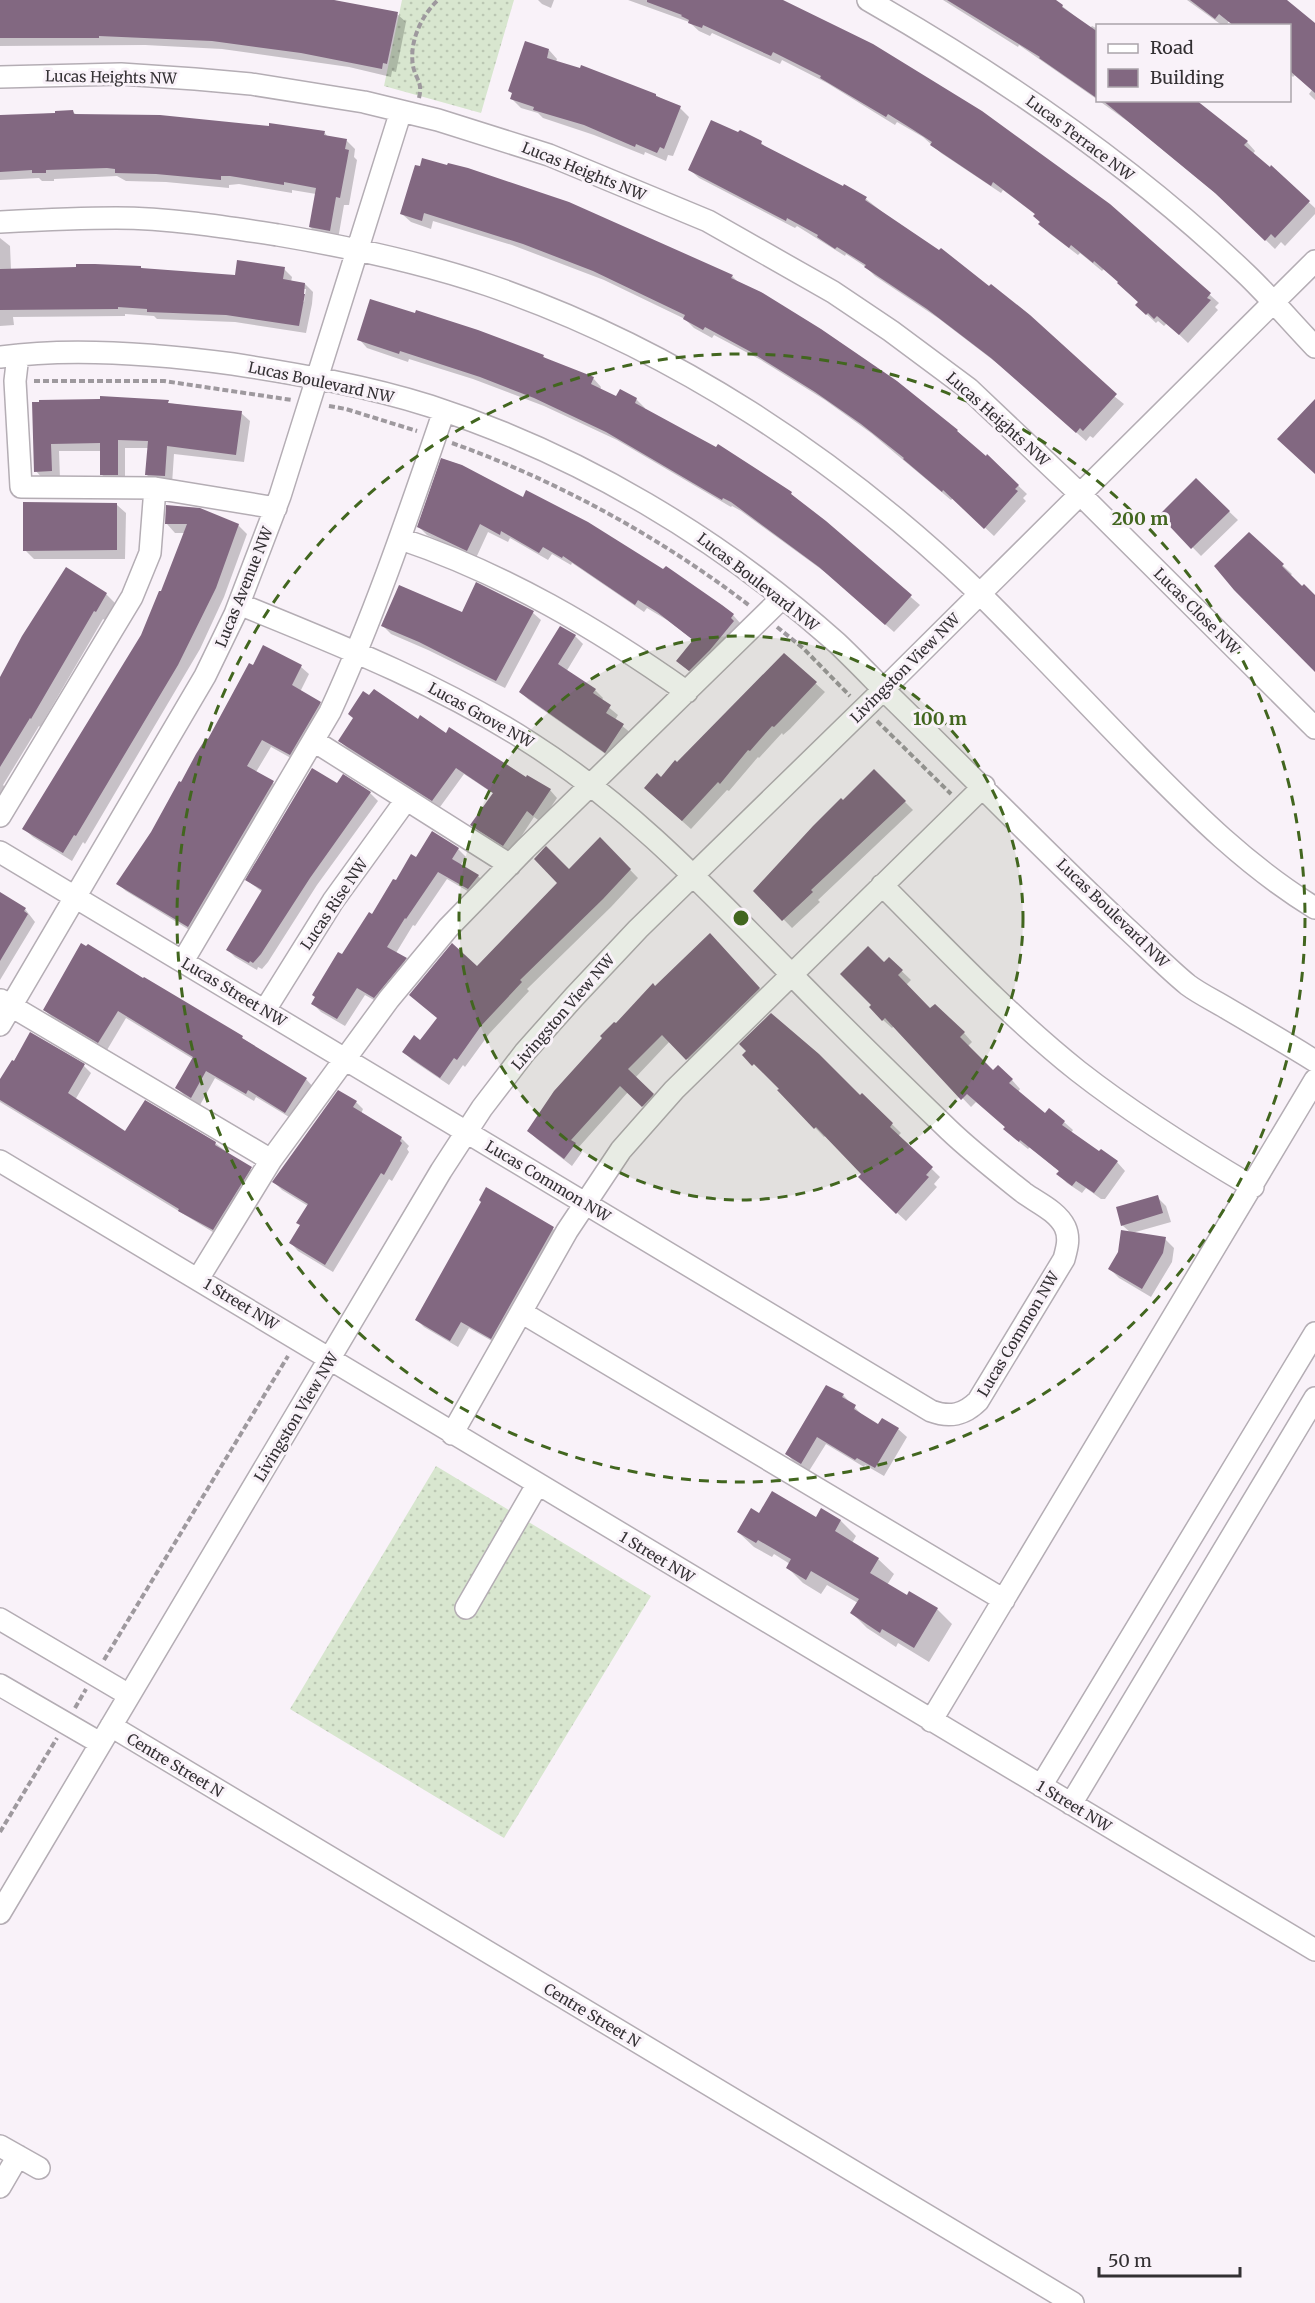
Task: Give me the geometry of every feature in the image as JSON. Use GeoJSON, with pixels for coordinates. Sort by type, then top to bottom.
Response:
{"type":"FeatureCollection","features":[{"type":"Feature","properties":{"kind":"street","name":"Lucas Terrace NW"},"geometry":{"type":"LineString","coordinates":[[867,0],[963,56],[1052,115],[1171,207],[1225,254],[1274,302]]}},
{"type":"Feature","properties":{"kind":"street","name":"Lucas Heights NW"},"geometry":{"type":"LineString","coordinates":[[0,77],[121,75],[195,79],[307,92],[408,113],[497,137],[597,173],[708,221],[833,292],[930,360],[996,413],[1080,494]]}},
{"type":"Feature","properties":{"kind":"street","name":"Lucas Avenue NW"},"geometry":{"type":"LineString","coordinates":[[0,1025],[6,1003],[75,897],[205,676],[239,604],[276,508],[358,250],[408,113]]}},
{"type":"Feature","properties":{"kind":"street"},"geometry":{"type":"LineString","coordinates":[[0,222],[119,218],[228,227],[358,250],[488,285],[571,317],[639,348],[712,389],[794,441],[869,497],[934,551],[979,594],[1227,844],[1283,888],[1315,908]]}},
{"type":"Feature","properties":{"kind":"street","name":"Livingston View NW"},"geometry":{"type":"LineString","coordinates":[[0,1913],[441,1171],[466,1132],[525,1052],[567,1004],[693,874],[884,690],[1315,261]]}},
{"type":"Feature","properties":{"kind":"street"},"geometry":{"type":"LineString","coordinates":[[1274,302],[1315,346]]}},
{"type":"Feature","properties":{"kind":"street","name":"Lucas Boulevard NW"},"geometry":{"type":"LineString","coordinates":[[9,356],[166,355],[268,369],[367,389],[480,423],[543,450],[649,505],[696,533],[744,567],[838,644],[1096,899],[1191,987],[1315,1061]]}},
{"type":"Feature","properties":{"kind":"street"},"geometry":{"type":"LineString","coordinates":[[9,356],[15,381],[21,487],[132,486],[276,508]]}},
{"type":"Feature","properties":{"kind":"street"},"geometry":{"type":"LineString","coordinates":[[183,961],[330,712],[357,652],[401,539],[444,411]]}},
{"type":"Feature","properties":{"kind":"street"},"geometry":{"type":"LineString","coordinates":[[0,816],[132,597],[141,578],[150,553],[155,488]]}},
{"type":"Feature","properties":{"kind":"street","name":"Lucas Close NW"},"geometry":{"type":"LineString","coordinates":[[1080,494],[1315,728]]}},
{"type":"Feature","properties":{"kind":"street"},"geometry":{"type":"LineString","coordinates":[[401,539],[478,568],[546,602],[634,655],[687,692]]}},
{"type":"Feature","properties":{"kind":"street"},"geometry":{"type":"LineString","coordinates":[[198,1278],[271,1160],[389,999],[422,958],[510,864],[782,598]]}},
{"type":"Feature","properties":{"kind":"street","name":"Lucas Grove NW"},"geometry":{"type":"LineString","coordinates":[[239,604],[357,652],[458,699],[533,744],[591,785],[643,827],[693,874]]}},
{"type":"Feature","properties":{"kind":"street"},"geometry":{"type":"LineString","coordinates":[[314,741],[510,864]]}},
{"type":"Feature","properties":{"kind":"street"},"geometry":{"type":"LineString","coordinates":[[452,1434],[585,1203],[615,1158],[644,1122],[984,786]]}},
{"type":"Feature","properties":{"kind":"street","name":"Lucas Rise NW"},"geometry":{"type":"LineString","coordinates":[[265,1010],[333,901],[406,800]]}},
{"type":"Feature","properties":{"kind":"street","name":"Lucas Street NW"},"geometry":{"type":"LineString","coordinates":[[0,852],[466,1132]]}},
{"type":"Feature","properties":{"kind":"street","name":"Lucas Common NW"},"geometry":{"type":"LineString","coordinates":[[466,1132],[931,1411],[950,1416],[960,1414],[978,1401],[1064,1259],[1068,1238],[1065,1228],[1049,1209],[1026,1194],[954,1135],[693,874]]}},
{"type":"Feature","properties":{"kind":"street"},"geometry":{"type":"LineString","coordinates":[[882,885],[1005,1008],[1077,1070],[1155,1127],[1252,1187]]}},
{"type":"Feature","properties":{"kind":"street"},"geometry":{"type":"LineString","coordinates":[[6,1003],[271,1160]]}},
{"type":"Feature","properties":{"kind":"street"},"geometry":{"type":"LineString","coordinates":[[932,1721],[1315,1080]]}},
{"type":"Feature","properties":{"kind":"street","name":"1 Street NW"},"geometry":{"type":"LineString","coordinates":[[0,1161],[1315,1950]]}},
{"type":"Feature","properties":{"kind":"street"},"geometry":{"type":"LineString","coordinates":[[521,1312],[1004,1600]]}},
{"type":"Feature","properties":{"kind":"street"},"geometry":{"type":"LineString","coordinates":[[1041,1786],[1315,1333]]}},
{"type":"Feature","properties":{"kind":"street"},"geometry":{"type":"LineString","coordinates":[[1071,1804],[1315,1398]]}},
{"type":"Feature","properties":{"kind":"street"},"geometry":{"type":"LineString","coordinates":[[466,1608],[537,1485]]}},
{"type":"Feature","properties":{"kind":"street"},"geometry":{"type":"LineString","coordinates":[[0,1618],[129,1695]]}},
{"type":"Feature","properties":{"kind":"street","name":"Centre Street N"},"geometry":{"type":"LineString","coordinates":[[0,1685],[66,1723],[105,1735],[1073,2303]]}},
{"type":"Feature","properties":{"kind":"street"},"geometry":{"type":"LineString","coordinates":[[0,2146],[39,2168]]}},
{"type":"Feature","properties":{"kind":"street"},"geometry":{"type":"LineString","coordinates":[[0,2187],[18,2157]]}},
{"type":"Feature","properties":{"kind":"path"},"geometry":{"type":"LineString","coordinates":[[408,113],[421,87],[414,69],[414,44],[424,16],[438,0]]}},
{"type":"Feature","properties":{"kind":"path"},"geometry":{"type":"LineString","coordinates":[[15,381],[164,381],[221,388],[346,409],[499,460],[590,504],[652,538],[724,586],[803,648],[963,806]]}},
{"type":"Feature","properties":{"kind":"path"},"geometry":{"type":"LineString","coordinates":[[0,1832],[298,1339]]}},
{"type":"Feature","properties":{"kind":"green space"},"geometry":{"type":"Polygon","coordinates":[[[402,0],[514,0],[481,113],[384,86],[402,0]]]}},
{"type":"Feature","properties":{"kind":"green space"},"geometry":{"type":"Polygon","coordinates":[[[436,1466],[651,1596],[504,1838],[290,1709],[436,1466]]]}},
{"type":"Feature","properties":{"kind":"building"},"geometry":{"type":"Polygon","coordinates":[[[0,0],[334,0],[398,12],[387,64],[383,63],[382,69],[301,53],[212,41],[99,36],[99,38],[0,38],[0,0]]]}},
{"type":"Feature","properties":{"kind":"building"},"geometry":{"type":"Polygon","coordinates":[[[647,0],[783,0],[873,44],[982,111],[1110,204],[1211,293],[1207,298],[1211,300],[1179,335],[1157,316],[1154,319],[1148,313],[1146,315],[1135,305],[1138,302],[1118,282],[1094,261],[1093,263],[1071,245],[1069,248],[1038,224],[1040,222],[1033,216],[1035,214],[993,182],[991,186],[930,145],[932,142],[912,129],[888,114],[886,117],[820,78],[821,76],[773,52],[771,56],[703,25],[702,28],[688,23],[689,20],[682,15],[647,2],[647,0]]]}},
{"type":"Feature","properties":{"kind":"building"},"geometry":{"type":"Polygon","coordinates":[[[947,0],[1056,0],[1063,5],[1062,7],[1096,31],[1096,98],[1040,57],[947,0]]]}},
{"type":"Feature","properties":{"kind":"building"},"geometry":{"type":"Polygon","coordinates":[[[1190,0],[1287,0],[1315,23],[1315,93],[1291,72],[1291,24],[1232,24],[1219,14],[1215,19],[1190,0]]]}},
{"type":"Feature","properties":{"kind":"building"},"geometry":{"type":"Polygon","coordinates":[[[525,41],[549,49],[547,58],[580,68],[581,65],[681,106],[664,149],[660,147],[657,153],[636,144],[635,147],[584,125],[533,110],[534,107],[510,99],[512,93],[508,91],[525,41]]]}},
{"type":"Feature","properties":{"kind":"building"},"geometry":{"type":"Polygon","coordinates":[[[1104,102],[1199,102],[1248,141],[1244,145],[1270,167],[1271,165],[1310,201],[1275,238],[1271,234],[1265,241],[1215,193],[1104,102]]]}},
{"type":"Feature","properties":{"kind":"building"},"geometry":{"type":"Polygon","coordinates":[[[73,110],[74,114],[160,115],[269,126],[269,123],[325,131],[324,135],[347,139],[345,149],[349,150],[347,161],[340,198],[336,197],[330,231],[309,227],[316,188],[284,182],[284,185],[230,176],[221,176],[221,180],[115,173],[115,169],[107,168],[46,170],[46,173],[32,173],[32,170],[0,172],[0,115],[73,110]]]}},
{"type":"Feature","properties":{"kind":"building"},"geometry":{"type":"Polygon","coordinates":[[[711,120],[738,132],[740,130],[762,141],[761,144],[867,197],[865,200],[939,250],[941,248],[989,286],[991,284],[1030,315],[1117,394],[1083,431],[1080,428],[1076,433],[991,358],[927,309],[864,267],[866,265],[837,247],[835,249],[817,237],[818,235],[787,218],[786,221],[688,170],[711,120]]]}},
{"type":"Feature","properties":{"kind":"building"},"geometry":{"type":"Polygon","coordinates":[[[422,158],[468,168],[569,202],[733,275],[731,278],[761,292],[821,329],[897,381],[958,430],[986,456],[987,454],[1019,485],[1015,489],[1018,491],[984,529],[943,490],[942,492],[861,424],[751,352],[705,327],[703,330],[683,319],[685,315],[593,271],[523,244],[424,213],[422,221],[400,214],[415,165],[420,166],[422,158]]]}},
{"type":"Feature","properties":{"kind":"building"},"geometry":{"type":"Polygon","coordinates":[[[237,260],[285,267],[283,279],[305,283],[299,326],[226,315],[147,312],[147,309],[118,307],[118,309],[0,310],[0,269],[76,267],[76,264],[95,264],[235,275],[237,260]]]}},
{"type":"Feature","properties":{"kind":"building"},"geometry":{"type":"Polygon","coordinates":[[[370,299],[415,313],[416,310],[478,330],[594,377],[591,384],[616,396],[620,389],[637,398],[635,403],[716,447],[718,444],[792,492],[791,494],[912,595],[885,625],[819,567],[731,502],[723,498],[722,500],[606,432],[534,398],[480,377],[400,351],[399,354],[357,340],[370,299]]]}},
{"type":"Feature","properties":{"kind":"building"},"geometry":{"type":"Polygon","coordinates":[[[100,396],[169,400],[168,403],[242,411],[236,455],[167,446],[165,476],[145,475],[148,441],[118,440],[118,475],[100,475],[100,443],[51,444],[52,471],[34,472],[32,402],[100,399],[100,396]]]}},
{"type":"Feature","properties":{"kind":"building"},"geometry":{"type":"Polygon","coordinates":[[[1315,399],[1315,474],[1277,439],[1315,399]]]}},
{"type":"Feature","properties":{"kind":"building"},"geometry":{"type":"Polygon","coordinates":[[[441,458],[462,465],[523,497],[526,490],[588,522],[663,569],[666,566],[734,614],[731,618],[734,621],[689,671],[676,661],[693,640],[657,612],[638,600],[635,605],[563,556],[562,558],[543,547],[539,553],[501,531],[500,535],[480,524],[467,551],[417,527],[441,458]]]}},
{"type":"Feature","properties":{"kind":"building"},"geometry":{"type":"Polygon","coordinates":[[[1196,478],[1230,511],[1191,549],[1159,515],[1196,478]]]}},
{"type":"Feature","properties":{"kind":"building"},"geometry":{"type":"Polygon","coordinates":[[[23,502],[117,503],[117,550],[23,551],[23,502]]]}},
{"type":"Feature","properties":{"kind":"building"},"geometry":{"type":"Polygon","coordinates":[[[166,505],[200,508],[239,524],[216,588],[178,665],[76,836],[74,835],[63,853],[22,829],[141,635],[159,591],[161,591],[187,524],[165,524],[166,505]]]}},
{"type":"Feature","properties":{"kind":"building"},"geometry":{"type":"Polygon","coordinates":[[[1249,532],[1284,564],[1282,566],[1302,586],[1304,584],[1315,595],[1315,672],[1234,590],[1214,566],[1249,532]]]}},
{"type":"Feature","properties":{"kind":"building"},"geometry":{"type":"Polygon","coordinates":[[[66,567],[107,593],[0,767],[0,677],[22,636],[66,567]]]}},
{"type":"Feature","properties":{"kind":"building"},"geometry":{"type":"Polygon","coordinates":[[[476,582],[534,611],[496,681],[419,642],[381,626],[399,585],[462,612],[476,582]]]}},
{"type":"Feature","properties":{"kind":"building"},"geometry":{"type":"Polygon","coordinates":[[[560,626],[576,635],[558,664],[596,689],[593,693],[611,705],[606,713],[624,724],[605,753],[519,692],[560,626]]]}},
{"type":"Feature","properties":{"kind":"building"},"geometry":{"type":"Polygon","coordinates":[[[263,645],[302,665],[292,685],[321,702],[290,755],[262,740],[247,766],[274,781],[188,927],[116,884],[151,832],[179,781],[181,782],[206,738],[208,739],[249,663],[253,665],[263,645]]]}},
{"type":"Feature","properties":{"kind":"building"},"geometry":{"type":"Polygon","coordinates":[[[784,653],[817,682],[750,751],[748,750],[720,784],[718,782],[682,821],[644,788],[657,773],[661,777],[675,760],[677,762],[784,653]]]}},
{"type":"Feature","properties":{"kind":"building"},"geometry":{"type":"Polygon","coordinates":[[[374,689],[418,719],[420,715],[446,733],[449,727],[526,777],[527,775],[551,789],[533,816],[527,811],[503,846],[470,825],[493,793],[456,768],[432,801],[338,741],[353,718],[348,714],[363,691],[369,695],[374,689]]]}},
{"type":"Feature","properties":{"kind":"building"},"geometry":{"type":"Polygon","coordinates":[[[312,768],[337,783],[343,774],[371,792],[310,878],[261,954],[253,963],[250,961],[249,963],[226,950],[262,890],[245,880],[312,768]]]}},
{"type":"Feature","properties":{"kind":"building"},"geometry":{"type":"Polygon","coordinates":[[[874,769],[906,801],[811,890],[813,892],[782,921],[753,891],[813,826],[874,769]]]}},
{"type":"Feature","properties":{"kind":"building"},"geometry":{"type":"Polygon","coordinates":[[[432,831],[459,848],[452,859],[479,875],[468,889],[438,872],[387,947],[407,958],[374,998],[357,988],[337,1019],[311,1004],[315,997],[312,995],[338,952],[342,954],[369,912],[372,914],[393,879],[396,880],[411,854],[416,857],[432,831]]]}},
{"type":"Feature","properties":{"kind":"building"},"geometry":{"type":"Polygon","coordinates":[[[600,837],[631,869],[520,980],[522,982],[481,1026],[457,1060],[454,1058],[440,1078],[402,1052],[414,1035],[420,1040],[437,1018],[409,995],[452,943],[477,966],[557,883],[534,859],[546,846],[569,869],[600,837]]]}},
{"type":"Feature","properties":{"kind":"building"},"geometry":{"type":"Polygon","coordinates":[[[0,892],[26,908],[24,911],[28,914],[0,961],[0,892]]]}},
{"type":"Feature","properties":{"kind":"building"},"geometry":{"type":"Polygon","coordinates":[[[710,933],[760,988],[686,1060],[662,1035],[628,1069],[654,1094],[642,1107],[620,1086],[571,1140],[576,1143],[564,1159],[527,1131],[554,1091],[602,1038],[600,1036],[614,1022],[616,1023],[653,983],[655,986],[710,933]]]}},
{"type":"Feature","properties":{"kind":"building"},"geometry":{"type":"Polygon","coordinates":[[[81,943],[86,946],[88,944],[243,1036],[242,1038],[307,1078],[285,1113],[248,1090],[246,1094],[206,1071],[191,1098],[175,1088],[193,1057],[118,1011],[98,1043],[43,1010],[81,943]]]}},
{"type":"Feature","properties":{"kind":"building"},"geometry":{"type":"Polygon","coordinates":[[[868,946],[884,962],[889,957],[903,970],[898,975],[930,1008],[935,1004],[965,1032],[960,1037],[993,1070],[998,1065],[1013,1079],[1009,1083],[1045,1113],[1049,1108],[1065,1121],[1062,1125],[1099,1151],[1101,1149],[1118,1161],[1094,1193],[1076,1181],[1072,1186],[1056,1174],[1059,1171],[1003,1129],[1005,1127],[967,1094],[961,1100],[885,1018],[882,1021],[869,1007],[871,1005],[840,974],[868,946]]]}},
{"type":"Feature","properties":{"kind":"building"},"geometry":{"type":"Polygon","coordinates":[[[771,1013],[819,1054],[860,1095],[862,1093],[893,1123],[890,1127],[933,1167],[926,1175],[929,1177],[896,1214],[858,1177],[861,1174],[816,1127],[814,1129],[777,1090],[779,1089],[742,1055],[746,1051],[739,1044],[771,1013]]]}},
{"type":"Feature","properties":{"kind":"building"},"geometry":{"type":"Polygon","coordinates":[[[30,1032],[85,1064],[68,1093],[125,1131],[145,1100],[216,1142],[215,1145],[252,1167],[213,1230],[178,1211],[179,1209],[0,1100],[0,1079],[12,1060],[14,1061],[30,1032]]]}},
{"type":"Feature","properties":{"kind":"building"},"geometry":{"type":"Polygon","coordinates":[[[338,1090],[357,1101],[353,1107],[402,1137],[400,1141],[402,1143],[384,1175],[381,1173],[325,1265],[289,1243],[300,1225],[296,1223],[308,1204],[272,1182],[338,1090]]]}},
{"type":"Feature","properties":{"kind":"building"},"geometry":{"type":"Polygon","coordinates":[[[486,1187],[554,1227],[491,1339],[461,1322],[450,1341],[415,1320],[481,1202],[479,1200],[486,1187]]]}},
{"type":"Feature","properties":{"kind":"building"},"geometry":{"type":"Polygon","coordinates":[[[1158,1195],[1163,1213],[1121,1226],[1116,1207],[1158,1195]]]}},
{"type":"Feature","properties":{"kind":"building"},"geometry":{"type":"Polygon","coordinates":[[[1121,1230],[1166,1237],[1163,1253],[1142,1289],[1108,1269],[1118,1252],[1121,1230]]]}},
{"type":"Feature","properties":{"kind":"building"},"geometry":{"type":"Polygon","coordinates":[[[826,1385],[844,1394],[842,1397],[856,1405],[854,1409],[878,1424],[882,1418],[899,1428],[875,1468],[857,1458],[855,1460],[817,1437],[801,1464],[785,1454],[826,1385]]]}},
{"type":"Feature","properties":{"kind":"building"},"geometry":{"type":"Polygon","coordinates":[[[772,1491],[816,1517],[821,1508],[841,1520],[835,1531],[879,1558],[870,1573],[907,1595],[909,1591],[938,1608],[914,1648],[882,1629],[880,1633],[850,1613],[859,1599],[811,1571],[806,1580],[786,1568],[791,1559],[758,1540],[756,1543],[737,1532],[751,1508],[759,1513],[772,1491]]]}}]}
